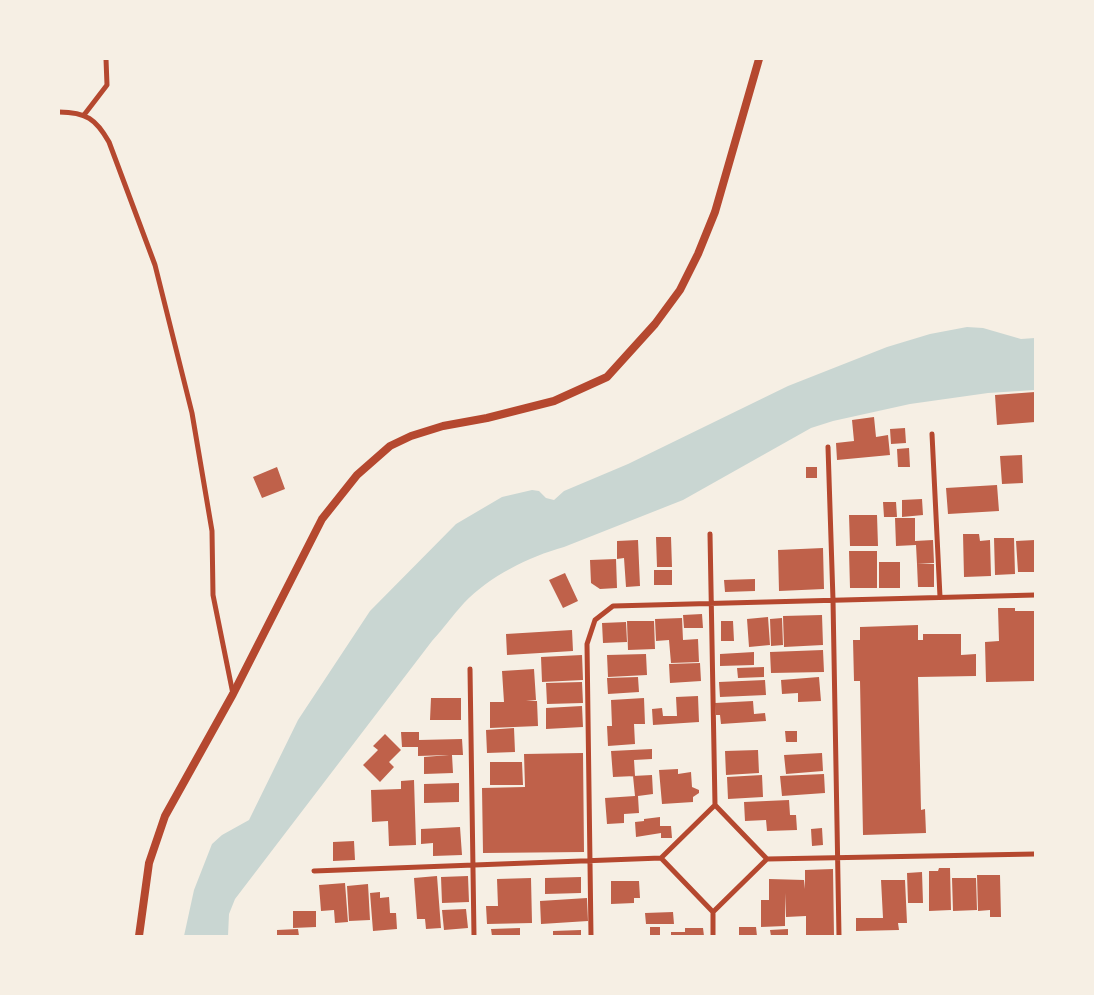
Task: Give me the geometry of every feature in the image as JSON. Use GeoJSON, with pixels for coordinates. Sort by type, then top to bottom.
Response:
{"type":"FeatureCollection","features":[{"type":"Feature","properties":{"kind":"main road"},"geometry":{"type":"LineString","coordinates":[[139,936],[149,863],[165,816],[233,694],[322,519],[357,475],[390,446],[410,436],[443,426],[554,401],[607,377],[655,324],[680,290],[698,254],[715,212],[759,59]]}},
{"type":"Feature","properties":{"kind":"street"},"geometry":{"type":"LineString","coordinates":[[84,115],[107,85],[106,59]]}},
{"type":"Feature","properties":{"kind":"street"},"geometry":{"type":"LineString","coordinates":[[59,112],[84,115],[99,124],[109,142],[142,226],[172,329],[199,443],[212,531],[213,595],[233,694]]}},
{"type":"Feature","properties":{"kind":"street"},"geometry":{"type":"LineString","coordinates":[[932,434],[940,597]]}},
{"type":"Feature","properties":{"kind":"street"},"geometry":{"type":"LineString","coordinates":[[828,447],[839,859],[839,936]]}},
{"type":"Feature","properties":{"kind":"street"},"geometry":{"type":"LineString","coordinates":[[710,534],[715,805],[768,859]]}},
{"type":"Feature","properties":{"kind":"street"},"geometry":{"type":"LineString","coordinates":[[591,936],[587,644],[595,620],[613,606],[1035,595]]}},
{"type":"Feature","properties":{"kind":"street"},"geometry":{"type":"LineString","coordinates":[[470,669],[474,936]]}},
{"type":"Feature","properties":{"kind":"street"},"geometry":{"type":"LineString","coordinates":[[314,871],[661,858],[715,805]]}},
{"type":"Feature","properties":{"kind":"street"},"geometry":{"type":"LineString","coordinates":[[712,912],[768,859],[1035,854]]}},
{"type":"Feature","properties":{"kind":"street"},"geometry":{"type":"LineString","coordinates":[[661,858],[712,912],[713,936]]}},
{"type":"Feature","properties":{"kind":"shaded area"},"geometry":{"type":"Polygon","coordinates":[[[967,327],[983,328],[1021,339],[1035,338],[1035,390],[988,393],[910,404],[833,421],[811,428],[683,500],[523,562],[498,576],[474,593],[432,641],[235,899],[229,914],[228,936],[184,936],[194,890],[212,844],[222,835],[249,820],[298,720],[370,611],[456,524],[502,497],[532,490],[539,491],[546,498],[554,500],[564,491],[628,464],[788,386],[887,347],[930,334],[967,327]]]}},
{"type":"Feature","properties":{"kind":"building"},"geometry":{"type":"Polygon","coordinates":[[[1035,392],[1035,422],[997,425],[995,395],[1035,392]]]}},
{"type":"Feature","properties":{"kind":"building"},"geometry":{"type":"Polygon","coordinates":[[[874,417],[876,437],[888,435],[890,455],[837,460],[836,443],[854,441],[852,420],[874,417]]]}},
{"type":"Feature","properties":{"kind":"building"},"geometry":{"type":"Polygon","coordinates":[[[905,428],[906,443],[891,444],[890,429],[905,428]]]}},
{"type":"Feature","properties":{"kind":"building"},"geometry":{"type":"Polygon","coordinates":[[[909,448],[910,467],[898,467],[897,449],[909,448]]]}},
{"type":"Feature","properties":{"kind":"building"},"geometry":{"type":"Polygon","coordinates":[[[1022,455],[1023,483],[1002,484],[1000,456],[1022,455]]]}},
{"type":"Feature","properties":{"kind":"building"},"geometry":{"type":"Polygon","coordinates":[[[277,467],[285,489],[262,498],[253,477],[277,467]]]}},
{"type":"Feature","properties":{"kind":"building"},"geometry":{"type":"Polygon","coordinates":[[[806,467],[817,467],[817,478],[806,478],[806,467]]]}},
{"type":"Feature","properties":{"kind":"building"},"geometry":{"type":"Polygon","coordinates":[[[997,485],[999,511],[948,514],[946,488],[997,485]]]}},
{"type":"Feature","properties":{"kind":"building"},"geometry":{"type":"Polygon","coordinates":[[[922,499],[923,515],[902,517],[902,500],[922,499]]]}},
{"type":"Feature","properties":{"kind":"building"},"geometry":{"type":"Polygon","coordinates":[[[883,502],[896,502],[897,517],[884,517],[883,502]]]}},
{"type":"Feature","properties":{"kind":"building"},"geometry":{"type":"Polygon","coordinates":[[[849,515],[877,515],[878,546],[850,546],[849,515]]]}},
{"type":"Feature","properties":{"kind":"building"},"geometry":{"type":"Polygon","coordinates":[[[895,518],[915,518],[915,541],[933,540],[934,563],[917,564],[916,545],[896,546],[895,518]]]}},
{"type":"Feature","properties":{"kind":"building"},"geometry":{"type":"Polygon","coordinates":[[[963,534],[979,534],[980,541],[990,540],[991,576],[964,577],[963,534]]]}},
{"type":"Feature","properties":{"kind":"building"},"geometry":{"type":"Polygon","coordinates":[[[656,537],[671,537],[672,567],[657,567],[656,537]]]}},
{"type":"Feature","properties":{"kind":"building"},"geometry":{"type":"Polygon","coordinates":[[[994,538],[1014,538],[1015,574],[995,575],[994,538]]]}},
{"type":"Feature","properties":{"kind":"building"},"geometry":{"type":"Polygon","coordinates":[[[638,540],[640,586],[626,587],[624,558],[617,559],[617,541],[638,540]]]}},
{"type":"Feature","properties":{"kind":"building"},"geometry":{"type":"Polygon","coordinates":[[[1035,540],[1035,572],[1018,572],[1016,541],[1035,540]]]}},
{"type":"Feature","properties":{"kind":"building"},"geometry":{"type":"Polygon","coordinates":[[[823,548],[824,589],[779,591],[778,550],[823,548]]]}},
{"type":"Feature","properties":{"kind":"building"},"geometry":{"type":"Polygon","coordinates":[[[849,551],[877,551],[877,588],[850,588],[849,551]]]}},
{"type":"Feature","properties":{"kind":"building"},"geometry":{"type":"Polygon","coordinates":[[[616,559],[617,588],[600,589],[591,583],[590,560],[616,559]]]}},
{"type":"Feature","properties":{"kind":"building"},"geometry":{"type":"Polygon","coordinates":[[[879,562],[900,562],[900,588],[879,588],[879,562]]]}},
{"type":"Feature","properties":{"kind":"building"},"geometry":{"type":"Polygon","coordinates":[[[917,564],[934,564],[934,587],[918,587],[917,564]]]}},
{"type":"Feature","properties":{"kind":"building"},"geometry":{"type":"Polygon","coordinates":[[[654,570],[672,570],[672,585],[654,585],[654,570]]]}},
{"type":"Feature","properties":{"kind":"building"},"geometry":{"type":"Polygon","coordinates":[[[565,573],[578,601],[563,608],[549,580],[565,573]]]}},
{"type":"Feature","properties":{"kind":"building"},"geometry":{"type":"Polygon","coordinates":[[[755,579],[755,591],[725,592],[724,580],[755,579]]]}},
{"type":"Feature","properties":{"kind":"building"},"geometry":{"type":"Polygon","coordinates":[[[998,608],[1015,608],[1015,611],[1035,611],[1035,681],[986,682],[985,642],[999,641],[998,608]]]}},
{"type":"Feature","properties":{"kind":"building"},"geometry":{"type":"Polygon","coordinates":[[[702,614],[703,628],[684,628],[683,615],[702,614]]]}},
{"type":"Feature","properties":{"kind":"building"},"geometry":{"type":"Polygon","coordinates":[[[822,615],[823,645],[784,647],[783,616],[822,615]]]}},
{"type":"Feature","properties":{"kind":"building"},"geometry":{"type":"Polygon","coordinates":[[[768,617],[770,645],[749,647],[747,619],[768,617]]]}},
{"type":"Feature","properties":{"kind":"building"},"geometry":{"type":"Polygon","coordinates":[[[682,618],[683,640],[698,639],[699,662],[671,663],[669,640],[656,641],[655,619],[682,618]]]}},
{"type":"Feature","properties":{"kind":"building"},"geometry":{"type":"Polygon","coordinates":[[[782,618],[783,645],[771,646],[770,619],[782,618]]]}},
{"type":"Feature","properties":{"kind":"building"},"geometry":{"type":"Polygon","coordinates":[[[627,621],[654,621],[655,649],[628,650],[627,621]]]}},
{"type":"Feature","properties":{"kind":"building"},"geometry":{"type":"Polygon","coordinates":[[[721,621],[733,621],[734,641],[721,641],[721,621]]]}},
{"type":"Feature","properties":{"kind":"building"},"geometry":{"type":"Polygon","coordinates":[[[626,622],[627,642],[603,643],[602,623],[626,622]]]}},
{"type":"Feature","properties":{"kind":"building"},"geometry":{"type":"Polygon","coordinates":[[[918,625],[918,640],[923,640],[923,634],[961,634],[961,655],[976,654],[976,676],[918,677],[921,810],[925,809],[926,833],[863,835],[860,681],[854,681],[853,640],[860,640],[860,627],[918,625]]]}},
{"type":"Feature","properties":{"kind":"building"},"geometry":{"type":"Polygon","coordinates":[[[572,630],[573,651],[507,655],[506,634],[572,630]]]}},
{"type":"Feature","properties":{"kind":"building"},"geometry":{"type":"Polygon","coordinates":[[[823,650],[824,672],[771,673],[770,652],[823,650]]]}},
{"type":"Feature","properties":{"kind":"building"},"geometry":{"type":"Polygon","coordinates":[[[754,652],[754,665],[720,666],[720,654],[754,652]]]}},
{"type":"Feature","properties":{"kind":"building"},"geometry":{"type":"Polygon","coordinates":[[[646,654],[647,675],[608,677],[607,655],[646,654]]]}},
{"type":"Feature","properties":{"kind":"building"},"geometry":{"type":"Polygon","coordinates":[[[582,655],[583,680],[542,682],[541,657],[582,655]]]}},
{"type":"Feature","properties":{"kind":"building"},"geometry":{"type":"Polygon","coordinates":[[[700,663],[701,681],[670,683],[669,664],[700,663]]]}},
{"type":"Feature","properties":{"kind":"building"},"geometry":{"type":"Polygon","coordinates":[[[764,667],[764,677],[738,678],[737,668],[764,667]]]}},
{"type":"Feature","properties":{"kind":"building"},"geometry":{"type":"Polygon","coordinates":[[[534,669],[536,700],[526,701],[537,701],[538,726],[490,728],[490,702],[504,702],[502,671],[534,669]]]}},
{"type":"Feature","properties":{"kind":"building"},"geometry":{"type":"Polygon","coordinates":[[[638,677],[639,692],[608,694],[607,678],[638,677]]]}},
{"type":"Feature","properties":{"kind":"building"},"geometry":{"type":"Polygon","coordinates":[[[819,677],[821,701],[798,702],[798,693],[782,694],[781,680],[819,677]]]}},
{"type":"Feature","properties":{"kind":"building"},"geometry":{"type":"Polygon","coordinates":[[[765,680],[766,695],[720,697],[719,682],[765,680]]]}},
{"type":"Feature","properties":{"kind":"building"},"geometry":{"type":"Polygon","coordinates":[[[582,682],[583,703],[547,704],[546,683],[582,682]]]}},
{"type":"Feature","properties":{"kind":"building"},"geometry":{"type":"Polygon","coordinates":[[[698,696],[699,722],[653,725],[652,709],[662,708],[663,716],[677,716],[676,697],[698,696]]]}},
{"type":"Feature","properties":{"kind":"building"},"geometry":{"type":"Polygon","coordinates":[[[431,698],[461,698],[461,720],[430,720],[431,698]]]}},
{"type":"Feature","properties":{"kind":"building"},"geometry":{"type":"Polygon","coordinates":[[[644,698],[645,724],[634,724],[635,744],[608,746],[607,726],[612,726],[611,700],[644,698]]]}},
{"type":"Feature","properties":{"kind":"building"},"geometry":{"type":"Polygon","coordinates":[[[753,701],[754,714],[765,713],[766,721],[721,724],[720,715],[716,715],[715,703],[753,701]]]}},
{"type":"Feature","properties":{"kind":"building"},"geometry":{"type":"Polygon","coordinates":[[[582,706],[583,727],[546,729],[546,708],[582,706]]]}},
{"type":"Feature","properties":{"kind":"building"},"geometry":{"type":"Polygon","coordinates":[[[514,728],[515,752],[487,753],[486,730],[514,728]]]}},
{"type":"Feature","properties":{"kind":"building"},"geometry":{"type":"Polygon","coordinates":[[[785,731],[797,731],[797,742],[786,742],[785,731]]]}},
{"type":"Feature","properties":{"kind":"building"},"geometry":{"type":"Polygon","coordinates":[[[401,732],[419,732],[419,740],[462,739],[463,755],[452,755],[453,773],[424,774],[424,757],[449,755],[418,756],[418,747],[402,747],[401,732]]]}},
{"type":"Feature","properties":{"kind":"building"},"geometry":{"type":"Polygon","coordinates":[[[385,734],[401,750],[389,762],[394,767],[380,782],[363,765],[378,750],[373,746],[385,734]]]}},
{"type":"Feature","properties":{"kind":"building"},"geometry":{"type":"Polygon","coordinates":[[[652,749],[652,759],[634,760],[635,776],[613,777],[611,751],[652,749]]]}},
{"type":"Feature","properties":{"kind":"building"},"geometry":{"type":"Polygon","coordinates":[[[758,750],[759,773],[726,775],[725,751],[758,750]]]}},
{"type":"Feature","properties":{"kind":"building"},"geometry":{"type":"Polygon","coordinates":[[[583,753],[584,852],[483,853],[482,788],[525,787],[524,754],[583,753]]]}},
{"type":"Feature","properties":{"kind":"building"},"geometry":{"type":"Polygon","coordinates":[[[822,753],[823,771],[786,774],[784,755],[822,753]]]}},
{"type":"Feature","properties":{"kind":"building"},"geometry":{"type":"Polygon","coordinates":[[[490,762],[522,762],[523,785],[490,785],[490,762]]]}},
{"type":"Feature","properties":{"kind":"building"},"geometry":{"type":"Polygon","coordinates":[[[678,769],[678,774],[691,772],[692,787],[699,790],[699,793],[693,797],[693,802],[662,804],[659,770],[678,769]]]}},
{"type":"Feature","properties":{"kind":"building"},"geometry":{"type":"Polygon","coordinates":[[[824,774],[825,793],[782,796],[780,776],[824,774]]]}},
{"type":"Feature","properties":{"kind":"building"},"geometry":{"type":"Polygon","coordinates":[[[652,775],[653,794],[638,796],[639,813],[624,814],[624,823],[607,824],[605,798],[635,796],[633,776],[652,775]]]}},
{"type":"Feature","properties":{"kind":"building"},"geometry":{"type":"Polygon","coordinates":[[[762,775],[763,797],[728,799],[727,777],[762,775]]]}},
{"type":"Feature","properties":{"kind":"building"},"geometry":{"type":"Polygon","coordinates":[[[414,780],[416,845],[389,846],[388,821],[372,822],[371,790],[401,789],[401,781],[414,780]]]}},
{"type":"Feature","properties":{"kind":"building"},"geometry":{"type":"Polygon","coordinates":[[[459,783],[459,802],[424,803],[424,784],[459,783]]]}},
{"type":"Feature","properties":{"kind":"building"},"geometry":{"type":"Polygon","coordinates":[[[789,800],[790,815],[796,815],[797,830],[767,831],[766,820],[745,821],[744,802],[789,800]]]}},
{"type":"Feature","properties":{"kind":"building"},"geometry":{"type":"Polygon","coordinates":[[[660,817],[660,826],[671,826],[672,838],[661,838],[661,833],[636,837],[635,822],[660,817]]]}},
{"type":"Feature","properties":{"kind":"building"},"geometry":{"type":"Polygon","coordinates":[[[460,827],[462,855],[433,856],[433,843],[421,844],[421,829],[460,827]]]}},
{"type":"Feature","properties":{"kind":"building"},"geometry":{"type":"Polygon","coordinates":[[[822,828],[823,845],[812,846],[811,829],[822,828]]]}},
{"type":"Feature","properties":{"kind":"building"},"geometry":{"type":"Polygon","coordinates":[[[354,841],[355,860],[333,861],[333,842],[354,841]]]}},
{"type":"Feature","properties":{"kind":"building"},"geometry":{"type":"Polygon","coordinates":[[[939,868],[950,868],[951,910],[929,911],[929,871],[938,871],[939,868]]]}},
{"type":"Feature","properties":{"kind":"building"},"geometry":{"type":"Polygon","coordinates":[[[833,869],[834,936],[806,936],[806,916],[786,917],[785,893],[785,926],[761,927],[761,900],[769,900],[769,879],[804,880],[805,889],[805,870],[833,869]]]}},
{"type":"Feature","properties":{"kind":"building"},"geometry":{"type":"Polygon","coordinates":[[[922,872],[923,903],[908,903],[907,873],[922,872]]]}},
{"type":"Feature","properties":{"kind":"building"},"geometry":{"type":"Polygon","coordinates":[[[977,875],[1000,875],[1001,917],[990,917],[990,910],[978,911],[977,875]]]}},
{"type":"Feature","properties":{"kind":"building"},"geometry":{"type":"Polygon","coordinates":[[[437,876],[441,928],[426,929],[425,919],[417,919],[414,878],[437,876]]]}},
{"type":"Feature","properties":{"kind":"building"},"geometry":{"type":"Polygon","coordinates":[[[468,876],[469,902],[442,903],[441,877],[468,876]]]}},
{"type":"Feature","properties":{"kind":"building"},"geometry":{"type":"Polygon","coordinates":[[[581,877],[581,893],[545,894],[545,878],[581,877]]]}},
{"type":"Feature","properties":{"kind":"building"},"geometry":{"type":"Polygon","coordinates":[[[531,878],[532,923],[487,924],[486,906],[498,906],[497,879],[531,878]]]}},
{"type":"Feature","properties":{"kind":"building"},"geometry":{"type":"Polygon","coordinates":[[[952,878],[976,878],[977,910],[953,911],[952,878]]]}},
{"type":"Feature","properties":{"kind":"building"},"geometry":{"type":"Polygon","coordinates":[[[881,880],[905,880],[907,923],[898,923],[899,930],[856,931],[856,918],[883,918],[881,880]]]}},
{"type":"Feature","properties":{"kind":"building"},"geometry":{"type":"Polygon","coordinates":[[[611,881],[639,881],[640,898],[634,898],[634,903],[611,904],[611,881]]]}},
{"type":"Feature","properties":{"kind":"building"},"geometry":{"type":"Polygon","coordinates":[[[345,883],[348,922],[335,923],[334,910],[321,911],[319,885],[345,883]]]}},
{"type":"Feature","properties":{"kind":"building"},"geometry":{"type":"Polygon","coordinates":[[[368,884],[370,920],[349,921],[347,886],[368,884]]]}},
{"type":"Feature","properties":{"kind":"building"},"geometry":{"type":"Polygon","coordinates":[[[380,892],[380,898],[389,897],[390,913],[396,913],[397,929],[373,931],[370,893],[380,892]]]}},
{"type":"Feature","properties":{"kind":"building"},"geometry":{"type":"Polygon","coordinates":[[[587,898],[588,921],[541,924],[540,901],[587,898]]]}},
{"type":"Feature","properties":{"kind":"building"},"geometry":{"type":"Polygon","coordinates":[[[466,909],[468,928],[444,930],[442,910],[466,909]]]}},
{"type":"Feature","properties":{"kind":"building"},"geometry":{"type":"Polygon","coordinates":[[[293,911],[316,911],[316,927],[293,928],[293,911]]]}},
{"type":"Feature","properties":{"kind":"building"},"geometry":{"type":"Polygon","coordinates":[[[673,912],[674,924],[646,924],[645,913],[673,912]]]}},
{"type":"Feature","properties":{"kind":"building"},"geometry":{"type":"Polygon","coordinates":[[[650,927],[660,927],[660,936],[650,936],[650,927]]]}},
{"type":"Feature","properties":{"kind":"building"},"geometry":{"type":"Polygon","coordinates":[[[739,927],[756,927],[757,936],[739,936],[739,927]]]}},
{"type":"Feature","properties":{"kind":"building"},"geometry":{"type":"Polygon","coordinates":[[[520,928],[520,936],[492,936],[491,929],[520,928]]]}},
{"type":"Feature","properties":{"kind":"building"},"geometry":{"type":"Polygon","coordinates":[[[685,928],[703,928],[704,936],[671,936],[671,932],[685,932],[685,928]]]}},
{"type":"Feature","properties":{"kind":"building"},"geometry":{"type":"Polygon","coordinates":[[[298,929],[299,936],[277,936],[277,930],[298,929]]]}},
{"type":"Feature","properties":{"kind":"building"},"geometry":{"type":"Polygon","coordinates":[[[788,929],[788,936],[771,936],[770,930],[788,929]]]}},
{"type":"Feature","properties":{"kind":"building"},"geometry":{"type":"Polygon","coordinates":[[[581,930],[581,936],[553,936],[553,931],[581,930]]]}}]}
